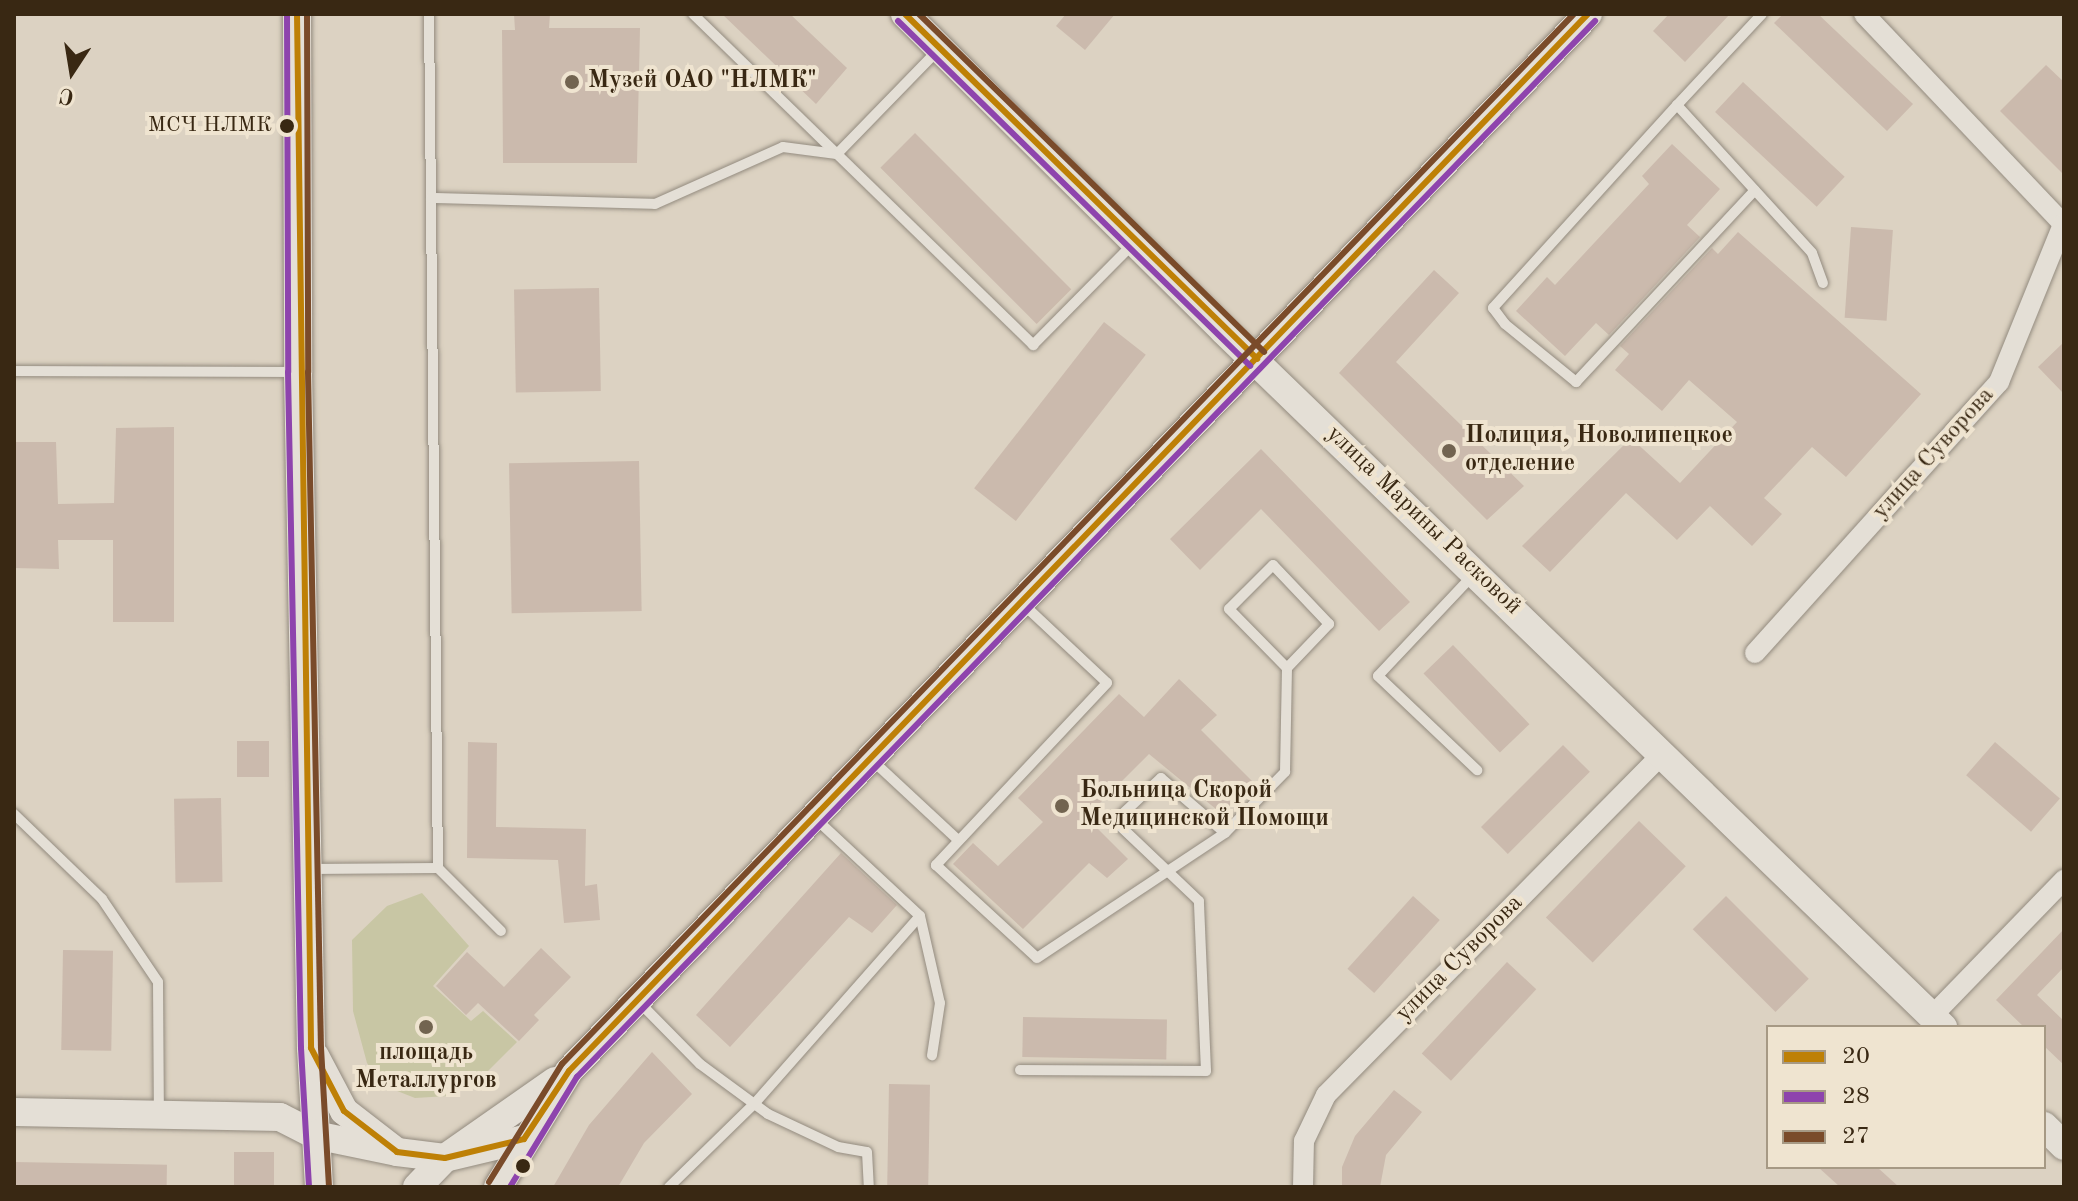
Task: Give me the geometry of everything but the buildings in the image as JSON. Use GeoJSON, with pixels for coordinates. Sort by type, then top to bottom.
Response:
{"type":"FeatureCollection","features":[{"type":"Feature","properties":{"kind":"main road"},"geometry":{"type":"LineString","coordinates":[[297,14],[298,372],[311,1048],[319,1187]]}},
{"type":"Feature","properties":{"kind":"main road","name":"улица Марины Расковой"},"geometry":{"type":"LineString","coordinates":[[905,14],[1135,242],[1938,1021]]}},
{"type":"Feature","properties":{"kind":"main road"},"geometry":{"type":"LineString","coordinates":[[498,1187],[524,1139],[569,1071],[1588,14]]}},
{"type":"Feature","properties":{"kind":"main road"},"geometry":{"type":"LineString","coordinates":[[311,1048],[344,1111],[397,1152]]}},
{"type":"Feature","properties":{"kind":"main road"},"geometry":{"type":"LineString","coordinates":[[417,1187],[445,1158],[569,1071]]}},
{"type":"Feature","properties":{"kind":"main road"},"geometry":{"type":"LineString","coordinates":[[14,1112],[280,1117],[315,1135],[397,1152],[445,1158],[524,1139]]}},
{"type":"Feature","properties":{"kind":"main road"},"geometry":{"type":"LineString","coordinates":[[2046,1128],[2064,1146]]}},
{"type":"Feature","properties":{"kind":"street"},"geometry":{"type":"LineString","coordinates":[[1864,14],[2064,224]]}},
{"type":"Feature","properties":{"kind":"street","name":"улица Суворова"},"geometry":{"type":"LineString","coordinates":[[1755,653],[1999,382],[2064,224]]}},
{"type":"Feature","properties":{"kind":"street","name":"улица Суворова"},"geometry":{"type":"LineString","coordinates":[[1303,1187],[1304,1141],[1326,1095],[1662,754]]}},
{"type":"Feature","properties":{"kind":"street"},"geometry":{"type":"LineString","coordinates":[[1938,1021],[2064,880]]}},
{"type":"Feature","properties":{"kind":"lane"},"geometry":{"type":"LineString","coordinates":[[429,14],[438,868],[501,931]]}},
{"type":"Feature","properties":{"kind":"lane"},"geometry":{"type":"LineString","coordinates":[[693,14],[1033,345],[1135,242]]}},
{"type":"Feature","properties":{"kind":"lane"},"geometry":{"type":"LineString","coordinates":[[1755,190],[1576,382],[1505,324],[1493,308],[1762,14]]}},
{"type":"Feature","properties":{"kind":"lane"},"geometry":{"type":"LineString","coordinates":[[837,154],[939,49]]}},
{"type":"Feature","properties":{"kind":"lane"},"geometry":{"type":"LineString","coordinates":[[1677,105],[1812,253],[1823,283]]}},
{"type":"Feature","properties":{"kind":"lane"},"geometry":{"type":"LineString","coordinates":[[431,198],[655,204],[783,147],[837,154]]}},
{"type":"Feature","properties":{"kind":"lane"},"geometry":{"type":"LineString","coordinates":[[14,371],[298,372]]}},
{"type":"Feature","properties":{"kind":"lane"},"geometry":{"type":"LineString","coordinates":[[1021,603],[1107,683],[936,865],[1037,958],[1225,833],[1285,772],[1287,668],[1329,624],[1273,565],[1229,609],[1287,668]]}},
{"type":"Feature","properties":{"kind":"lane"},"geometry":{"type":"LineString","coordinates":[[1476,572],[1378,676],[1477,770]]}},
{"type":"Feature","properties":{"kind":"lane"},"geometry":{"type":"LineString","coordinates":[[871,759],[958,840]]}},
{"type":"Feature","properties":{"kind":"lane"},"geometry":{"type":"LineString","coordinates":[[1020,1070],[1206,1071],[1199,901],[1165,873],[1115,821],[1161,778],[1225,833]]}},
{"type":"Feature","properties":{"kind":"lane"},"geometry":{"type":"LineString","coordinates":[[14,814],[102,899],[158,982],[159,1115]]}},
{"type":"Feature","properties":{"kind":"lane"},"geometry":{"type":"LineString","coordinates":[[814,818],[920,916],[940,1003],[932,1055]]}},
{"type":"Feature","properties":{"kind":"lane"},"geometry":{"type":"LineString","coordinates":[[309,869],[438,868]]}},
{"type":"Feature","properties":{"kind":"lane"},"geometry":{"type":"LineString","coordinates":[[669,1187],[755,1103],[920,916]]}},
{"type":"Feature","properties":{"kind":"lane"},"geometry":{"type":"LineString","coordinates":[[637,1000],[700,1064],[755,1103],[838,1147],[867,1152],[869,1187]]}},
{"type":"Feature","properties":{"kind":"shaded area"},"geometry":{"type":"Polygon","coordinates":[[[422,893],[469,946],[433,986],[471,1021],[483,1011],[517,1042],[474,1085],[448,1096],[415,1098],[382,1085],[367,1063],[353,1011],[352,940],[387,906],[422,893]]]}},
{"type":"Feature","properties":{"kind":"transit line","name":"28"},"geometry":{"type":"LineString","coordinates":[[287,14],[288,372],[301,1048],[309,1187]]}},
{"type":"Feature","properties":{"kind":"transit line","name":"20"},"geometry":{"type":"LineString","coordinates":[[297,14],[311,1048],[344,1111],[397,1152],[445,1158],[524,1139],[569,1071],[1588,14]]}},
{"type":"Feature","properties":{"kind":"transit line","name":"27"},"geometry":{"type":"LineString","coordinates":[[307,14],[308,372],[321,1048],[329,1186]]}},
{"type":"Feature","properties":{"kind":"transit line","name":"20"},"geometry":{"type":"LineString","coordinates":[[905,14],[1257,359]]}},
{"type":"Feature","properties":{"kind":"transit line","name":"27"},"geometry":{"type":"LineString","coordinates":[[919,14],[1264,352]]}},
{"type":"Feature","properties":{"kind":"transit line","name":"27"},"geometry":{"type":"LineString","coordinates":[[489,1182],[562,1064],[1574,14]]}},
{"type":"Feature","properties":{"kind":"transit line","name":"28"},"geometry":{"type":"LineString","coordinates":[[898,21],[1250,366]]}},
{"type":"Feature","properties":{"kind":"transit line","name":"28"},"geometry":{"type":"LineString","coordinates":[[510,1187],[577,1077],[1595,21]]}},
{"type":"Feature","properties":{"kind":"place","name":"Музей ОАО \"НЛМК\""},"geometry":{"type":"Point","coordinates":[572,82]}},
{"type":"Feature","properties":{"kind":"place","name":"МСЧ НЛМК"},"geometry":{"type":"Point","coordinates":[287,126]}},
{"type":"Feature","properties":{"kind":"place","name":"Полиция, Новолипецкое отделение"},"geometry":{"type":"Point","coordinates":[1449,451]}},
{"type":"Feature","properties":{"kind":"place","name":"Больница Скорой Медицинской Помощи"},"geometry":{"type":"Point","coordinates":[1062,806]}},
{"type":"Feature","properties":{"kind":"place","name":"площадь Металлургов"},"geometry":{"type":"Point","coordinates":[426,1027]}}]}
